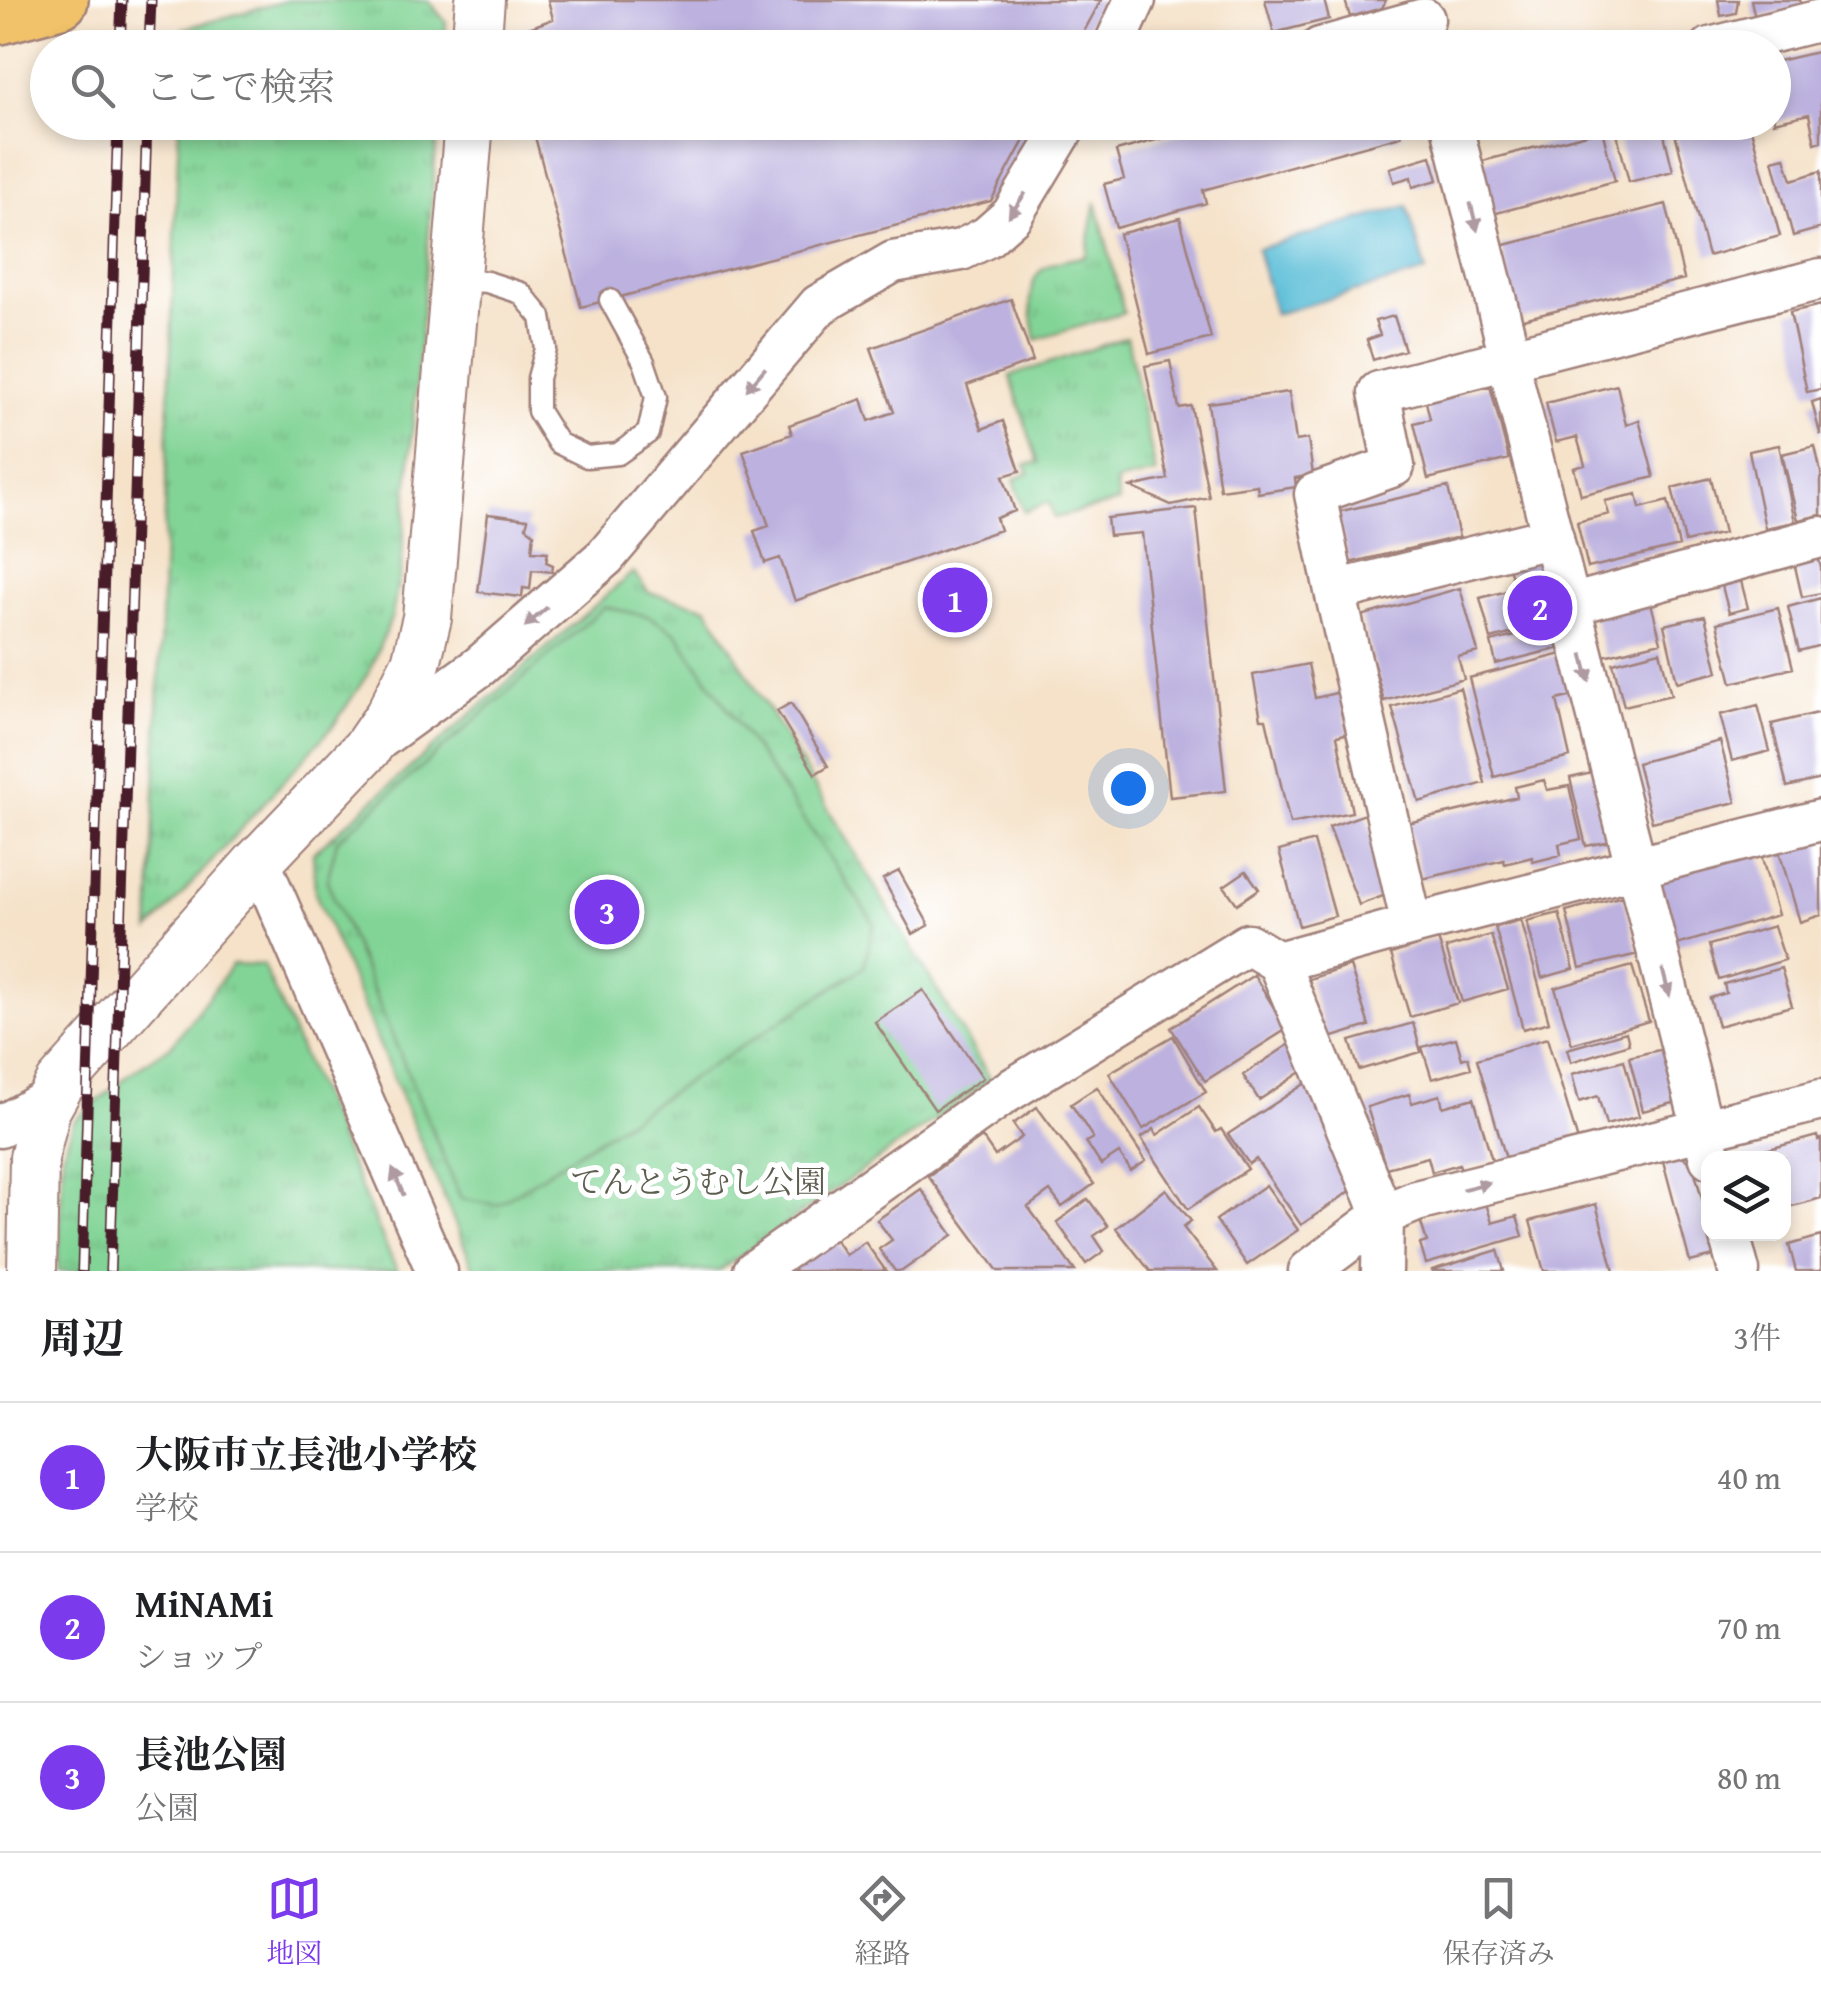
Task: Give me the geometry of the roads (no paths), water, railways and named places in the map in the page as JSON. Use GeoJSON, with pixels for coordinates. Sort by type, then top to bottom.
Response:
{"type":"FeatureCollection","features":[{"type":"Feature","properties":{"kind":"main road"},"geometry":{"type":"LineString","coordinates":[[0,16],[60,0]]}},
{"type":"Feature","properties":{"kind":"street"},"geometry":{"type":"LineString","coordinates":[[478,30],[480,0]]}},
{"type":"Feature","properties":{"kind":"street"},"geometry":{"type":"LineString","coordinates":[[1120,30],[1134,0]]}},
{"type":"Feature","properties":{"kind":"street"},"geometry":{"type":"LineString","coordinates":[[1781,30],[1821,20]]}},
{"type":"Feature","properties":{"kind":"street"},"geometry":{"type":"LineString","coordinates":[[1392,30],[1424,22]]}},
{"type":"Feature","properties":{"kind":"street"},"geometry":{"type":"LineString","coordinates":[[32,1271],[34,1158],[46,1110],[60,1084],[259,861],[367,748],[389,716],[416,663],[427,618],[468,140]]}},
{"type":"Feature","properties":{"kind":"street"},"geometry":{"type":"LineString","coordinates":[[367,748],[480,666],[606,556],[819,305],[893,262],[961,250],[987,236],[1012,215],[1057,140]]}},
{"type":"Feature","properties":{"kind":"street"},"geometry":{"type":"LineString","coordinates":[[1455,140],[1706,1144]]}},
{"type":"Feature","properties":{"kind":"street"},"geometry":{"type":"LineString","coordinates":[[1412,925],[1316,494],[1394,466],[1379,392],[1821,280]]}},
{"type":"Feature","properties":{"kind":"street"},"geometry":{"type":"LineString","coordinates":[[1335,591],[1552,537]]}},
{"type":"Feature","properties":{"kind":"street"},"geometry":{"type":"LineString","coordinates":[[1570,605],[1821,537]]}},
{"type":"Feature","properties":{"kind":"street"},"geometry":{"type":"LineString","coordinates":[[1278,962],[1821,820]]}},
{"type":"Feature","properties":{"kind":"street"},"geometry":{"type":"LineString","coordinates":[[259,861],[437,1271]]}},
{"type":"Feature","properties":{"kind":"street"},"geometry":{"type":"LineString","coordinates":[[754,1271],[1004,1094],[1248,944],[1278,962],[1384,1215],[1382,1271]]}},
{"type":"Feature","properties":{"kind":"street"},"geometry":{"type":"LineString","coordinates":[[0,1127],[53,1097]]}},
{"type":"Feature","properties":{"kind":"street"},"geometry":{"type":"LineString","coordinates":[[1309,1271],[1384,1215],[1416,1201],[1706,1144],[1821,1100]]}},
{"type":"Feature","properties":{"kind":"street"},"geometry":{"type":"LineString","coordinates":[[1732,1241],[1739,1271]]}},
{"type":"Feature","properties":{"kind":"lane"},"geometry":{"type":"LineString","coordinates":[[456,280],[487,282],[521,293],[542,316],[546,349],[538,378],[538,411],[558,444],[587,458],[618,454],[648,432],[656,397],[644,362],[610,300]]}},
{"type":"Feature","properties":{"kind":"water"},"geometry":{"type":"Polygon","coordinates":[[[1407,206],[1426,272],[1275,314],[1257,249],[1407,206]]]}},
{"type":"Feature","properties":{"kind":"railway"},"geometry":{"type":"LineString","coordinates":[[121,30],[122,0]]}},
{"type":"Feature","properties":{"kind":"railway"},"geometry":{"type":"LineString","coordinates":[[150,30],[151,0]]}},
{"type":"Feature","properties":{"kind":"railway"},"geometry":{"type":"LineString","coordinates":[[82,1271],[117,140]]}},
{"type":"Feature","properties":{"kind":"railway"},"geometry":{"type":"LineString","coordinates":[[110,1271],[146,140]]}},
{"type":"Feature","properties":{"kind":"place","name":"大阪市立長池小学校"},"geometry":{"type":"Point","coordinates":[955,600]}},
{"type":"Feature","properties":{"kind":"place","name":"MiNAMi"},"geometry":{"type":"Point","coordinates":[1540,608]}},
{"type":"Feature","properties":{"kind":"place","name":"長池公園"},"geometry":{"type":"Point","coordinates":[607,912]}},
{"type":"Feature","properties":{"kind":"park label","name":"てんとうむし公園"},"geometry":{"type":"Point","coordinates":[698,1181]}}]}
